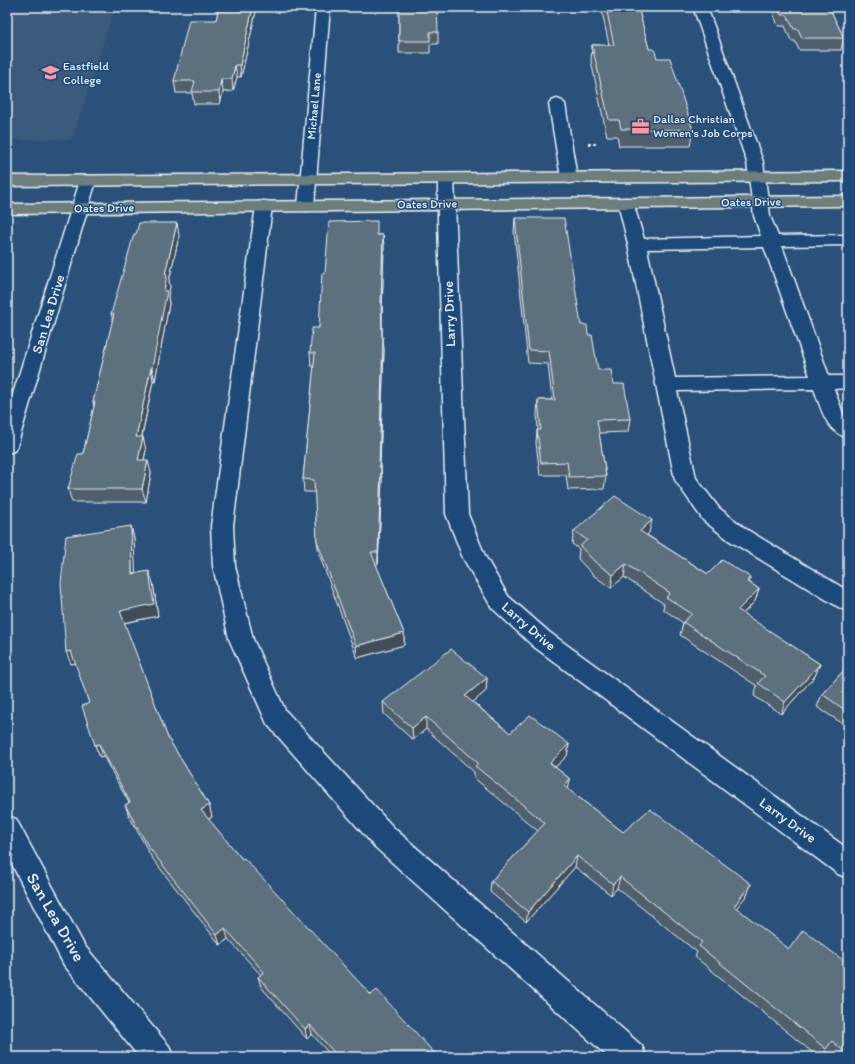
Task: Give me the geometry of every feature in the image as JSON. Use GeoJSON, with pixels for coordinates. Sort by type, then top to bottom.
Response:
{"type":"FeatureCollection","features":[{"type":"Feature","properties":{"kind":"main road","name":"Oates Drive"},"geometry":{"type":"LineString","coordinates":[[7,181],[446,179],[758,175],[848,176]]}},
{"type":"Feature","properties":{"kind":"main road","name":"Oates Drive"},"geometry":{"type":"LineString","coordinates":[[7,209],[848,201]]}},
{"type":"Feature","properties":{"kind":"street","name":"Michael Lane"},"geometry":{"type":"LineString","coordinates":[[306,206],[323,7]]}},
{"type":"Feature","properties":{"kind":"street"},"geometry":{"type":"LineString","coordinates":[[700,7],[755,162],[758,175],[762,216],[770,240],[835,419],[848,431]]}},
{"type":"Feature","properties":{"kind":"street"},"geometry":{"type":"LineString","coordinates":[[557,104],[569,178]]}},
{"type":"Feature","properties":{"kind":"street","name":"Larry Drive"},"geometry":{"type":"LineString","coordinates":[[446,179],[457,514],[474,558],[500,602],[540,639],[848,865]]}},
{"type":"Feature","properties":{"kind":"street","name":"San Lea Drive"},"geometry":{"type":"LineString","coordinates":[[7,446],[88,181]]}},
{"type":"Feature","properties":{"kind":"street"},"geometry":{"type":"LineString","coordinates":[[626,203],[637,244],[686,480],[710,514],[738,535],[848,602]]}},
{"type":"Feature","properties":{"kind":"street"},"geometry":{"type":"LineString","coordinates":[[264,206],[222,526],[224,566],[242,638],[276,717],[385,838],[631,1057]]}},
{"type":"Feature","properties":{"kind":"street"},"geometry":{"type":"LineString","coordinates":[[637,244],[770,240],[848,240]]}},
{"type":"Feature","properties":{"kind":"street"},"geometry":{"type":"LineString","coordinates":[[666,385],[848,382]]}},
{"type":"Feature","properties":{"kind":"street","name":"San Lea Drive"},"geometry":{"type":"LineString","coordinates":[[7,828],[74,955],[158,1057]]}},
{"type":"Feature","properties":{"kind":"shaded area","name":"Eastfield College"},"geometry":{"type":"Polygon","coordinates":[[[7,7],[115,7],[72,139],[7,140],[7,7]]]}},
{"type":"Feature","properties":{"kind":"building"},"geometry":{"type":"Polygon","coordinates":[[[219,7],[253,7],[240,65],[235,65],[232,79],[221,79],[219,92],[192,92],[195,81],[174,81],[189,20],[216,20],[219,7]]]}},
{"type":"Feature","properties":{"kind":"building"},"geometry":{"type":"Polygon","coordinates":[[[399,7],[437,7],[438,32],[430,32],[430,41],[399,41],[399,7]]]}},
{"type":"Feature","properties":{"kind":"building"},"geometry":{"type":"Polygon","coordinates":[[[606,7],[638,7],[649,49],[654,49],[657,58],[670,58],[693,130],[621,129],[619,120],[609,120],[592,45],[614,45],[606,7]]]}},
{"type":"Feature","properties":{"kind":"building"},"geometry":{"type":"Polygon","coordinates":[[[778,7],[829,7],[844,38],[802,38],[798,29],[794,29],[787,15],[781,15],[778,7]]]}},
{"type":"Feature","properties":{"kind":"building"},"geometry":{"type":"Polygon","coordinates":[[[515,218],[564,218],[581,325],[587,325],[588,335],[592,335],[598,370],[611,370],[613,384],[624,384],[630,419],[597,420],[606,476],[569,477],[567,462],[541,463],[537,430],[541,430],[538,400],[555,400],[549,351],[529,350],[515,218]]]}},
{"type":"Feature","properties":{"kind":"building"},"geometry":{"type":"Polygon","coordinates":[[[377,221],[377,235],[383,235],[381,300],[383,337],[379,467],[381,467],[378,552],[371,552],[404,633],[356,646],[317,541],[314,480],[303,479],[315,353],[310,353],[312,328],[319,328],[322,273],[325,273],[329,222],[377,221]]]}},
{"type":"Feature","properties":{"kind":"building"},"geometry":{"type":"Polygon","coordinates":[[[139,223],[177,223],[165,274],[167,274],[164,291],[167,291],[152,368],[136,437],[143,437],[138,460],[148,460],[142,489],[68,489],[78,454],[83,454],[95,402],[93,402],[114,314],[111,314],[134,234],[136,234],[139,223]]]}},
{"type":"Feature","properties":{"kind":"building"},"geometry":{"type":"Polygon","coordinates":[[[615,496],[652,520],[640,531],[708,574],[722,560],[750,577],[747,581],[759,589],[738,610],[820,664],[785,702],[758,683],[765,676],[683,622],[692,614],[666,597],[670,593],[626,564],[613,575],[595,562],[580,546],[587,540],[574,531],[615,496]]]}},
{"type":"Feature","properties":{"kind":"building"},"geometry":{"type":"Polygon","coordinates":[[[131,526],[132,574],[149,571],[154,604],[120,611],[168,738],[209,805],[201,810],[242,859],[244,858],[371,995],[377,990],[438,1057],[338,1057],[310,1025],[305,1029],[258,977],[264,972],[225,928],[217,935],[148,846],[125,805],[130,802],[99,744],[95,745],[82,706],[89,703],[71,651],[66,652],[61,583],[66,536],[131,526]]]}},
{"type":"Feature","properties":{"kind":"building"},"geometry":{"type":"Polygon","coordinates":[[[451,649],[487,678],[465,696],[510,733],[530,715],[569,744],[550,763],[570,779],[564,786],[623,832],[650,809],[751,884],[734,906],[789,949],[803,930],[848,964],[848,981],[843,988],[848,992],[848,1055],[832,1041],[826,1049],[699,946],[702,942],[620,877],[613,884],[577,856],[528,912],[491,881],[545,823],[475,766],[478,763],[426,717],[412,728],[383,702],[451,649]]]}},
{"type":"Feature","properties":{"kind":"building"},"geometry":{"type":"Polygon","coordinates":[[[848,666],[848,712],[822,694],[848,666]]]}},
{"type":"Feature","properties":{"kind":"place","name":"Eastfield College"},"geometry":{"type":"Point","coordinates":[50,73]}},
{"type":"Feature","properties":{"kind":"place","name":"Dallas Christian Women's Job Corps"},"geometry":{"type":"Point","coordinates":[640,126]}}]}
